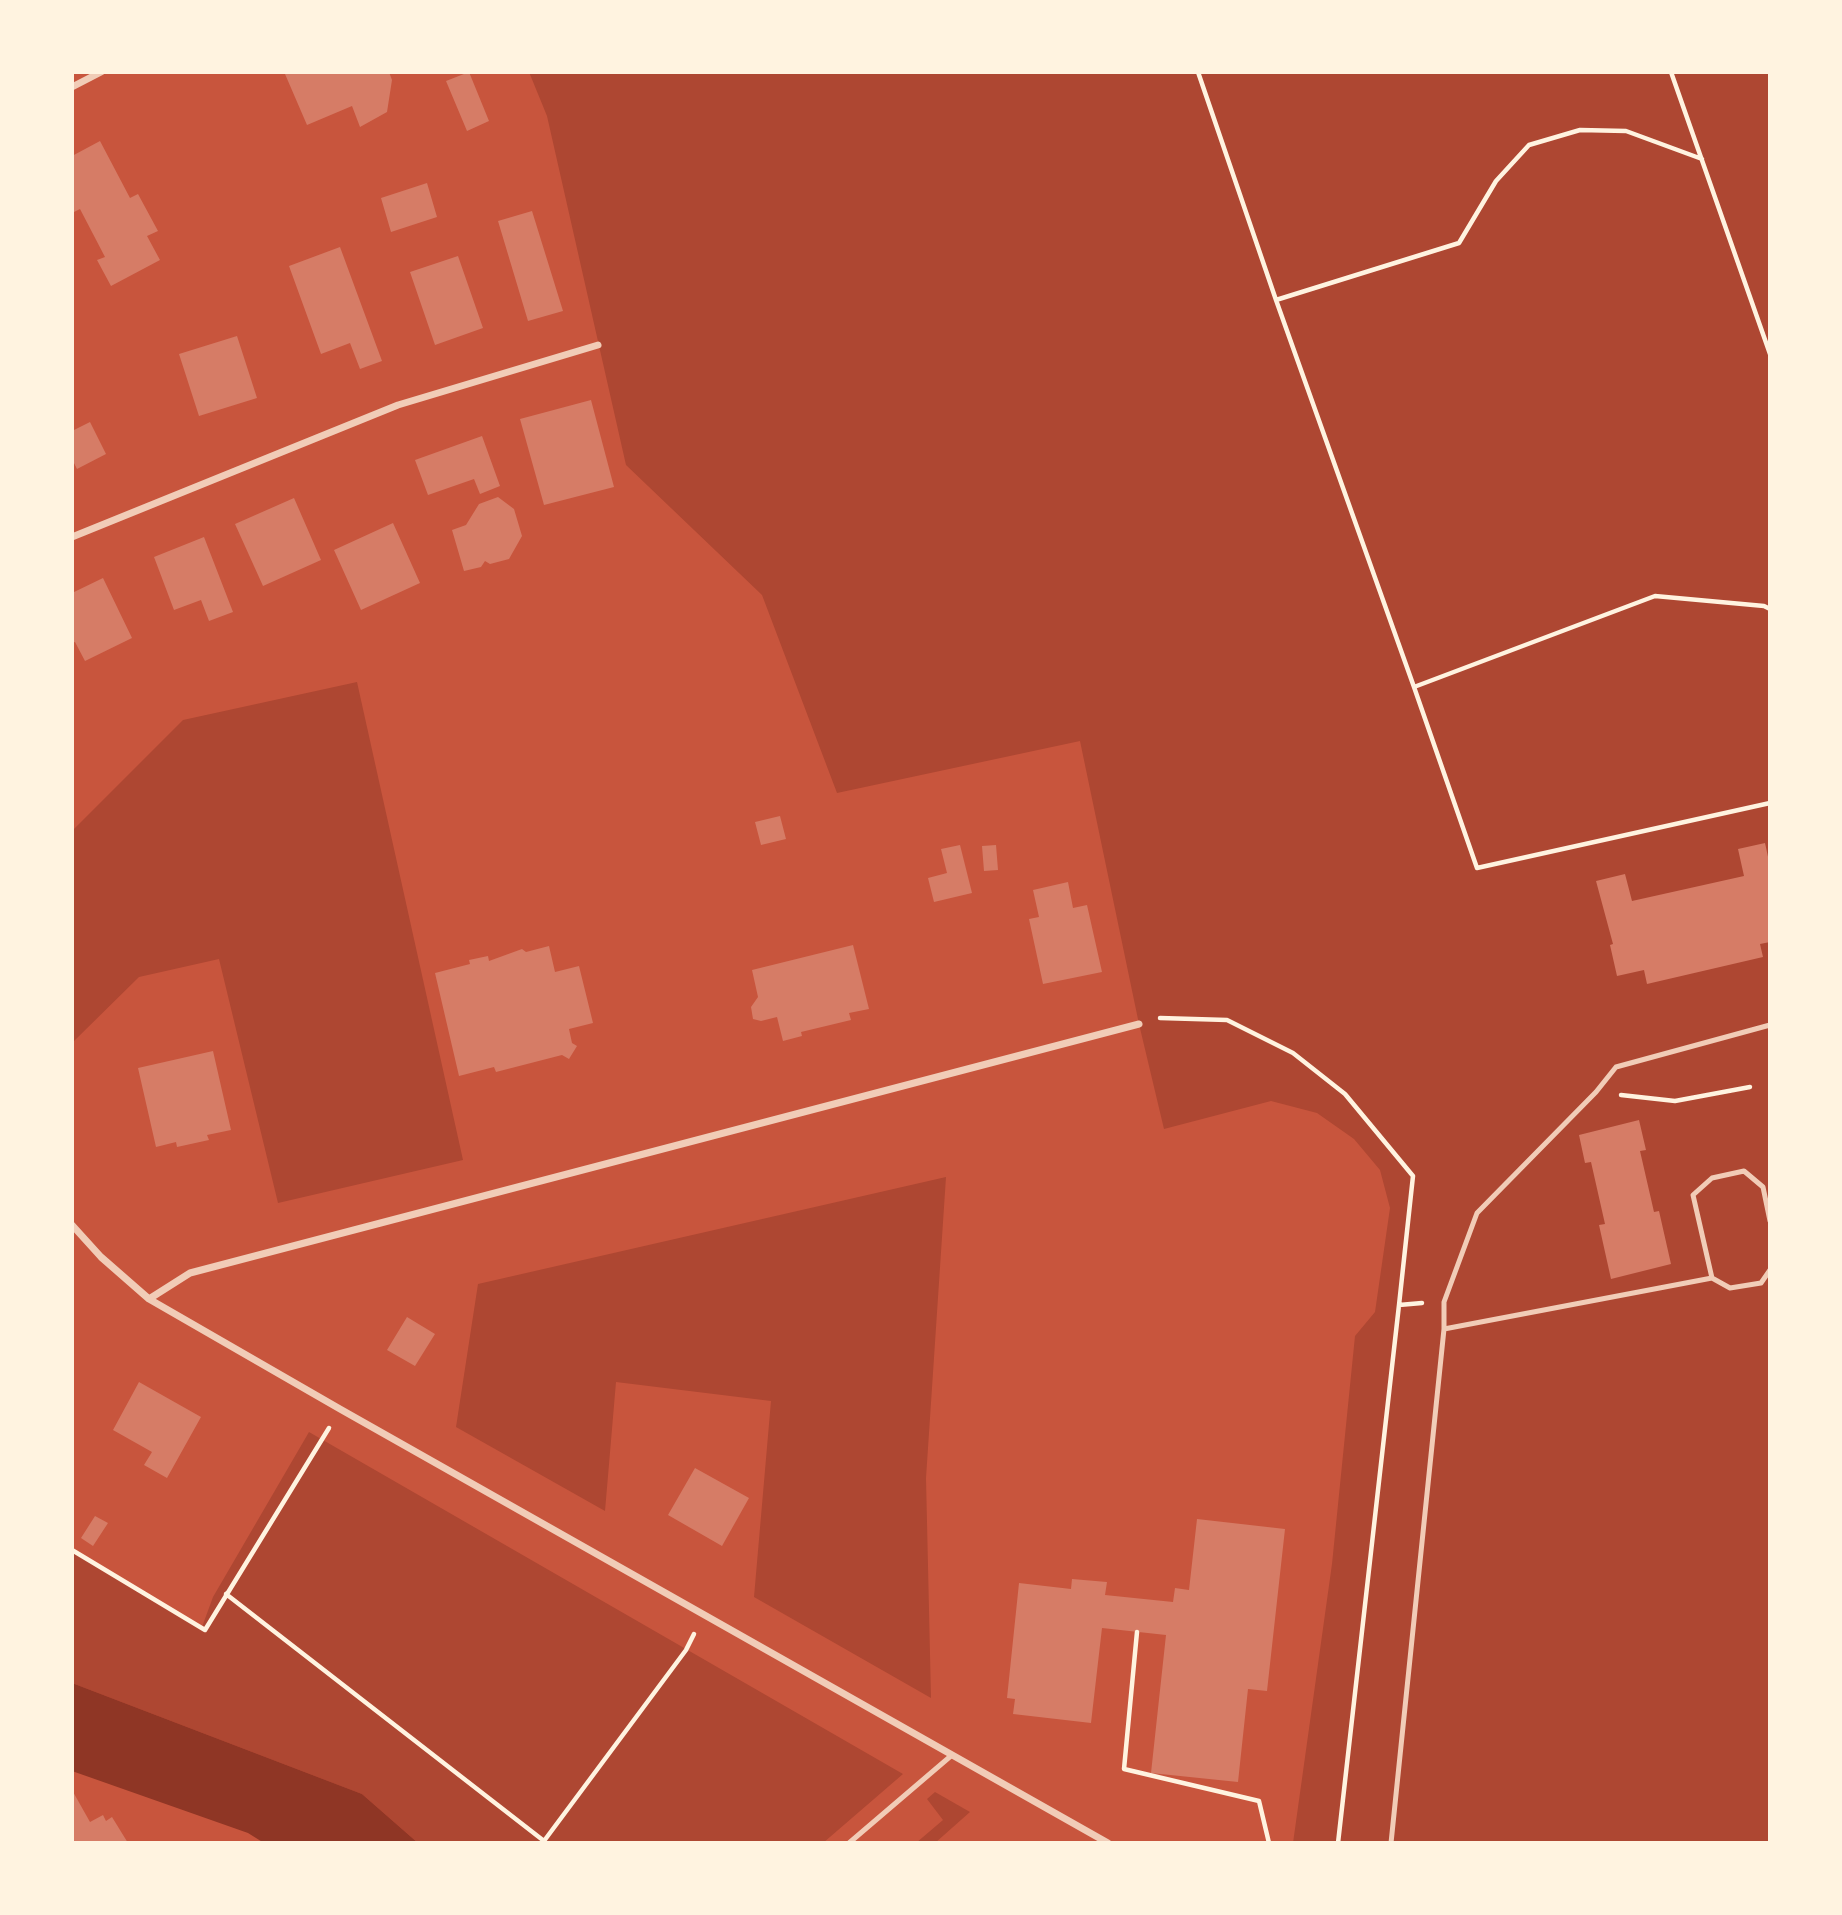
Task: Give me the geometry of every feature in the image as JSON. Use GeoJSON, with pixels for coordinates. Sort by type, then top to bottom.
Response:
{"type":"FeatureCollection","features":[{"type":"Feature","properties":{"kind":"street"},"geometry":{"type":"LineString","coordinates":[[72,87],[101,72]]}},
{"type":"Feature","properties":{"kind":"street"},"geometry":{"type":"LineString","coordinates":[[72,537],[398,405],[598,345]]}},
{"type":"Feature","properties":{"kind":"street"},"geometry":{"type":"LineString","coordinates":[[149,1299],[190,1273],[1139,1024]]}},
{"type":"Feature","properties":{"kind":"street"},"geometry":{"type":"LineString","coordinates":[[72,1225],[101,1257],[149,1299],[1108,1843]]}},
{"type":"Feature","properties":{"kind":"lane"},"geometry":{"type":"LineString","coordinates":[[1391,1843],[1444,1329],[1444,1302],[1477,1213],[1596,1092],[1616,1067],[1770,1025]]}},
{"type":"Feature","properties":{"kind":"lane"},"geometry":{"type":"LineString","coordinates":[[1712,1278],[1693,1195],[1712,1178],[1744,1171],[1763,1188],[1770,1221]]}},
{"type":"Feature","properties":{"kind":"lane"},"geometry":{"type":"LineString","coordinates":[[1444,1329],[1712,1278],[1730,1288],[1761,1283],[1770,1270]]}},
{"type":"Feature","properties":{"kind":"lane"},"geometry":{"type":"LineString","coordinates":[[849,1843],[952,1755]]}},
{"type":"Feature","properties":{"kind":"path"},"geometry":{"type":"LineString","coordinates":[[1198,72],[1477,868],[1770,803]]}},
{"type":"Feature","properties":{"kind":"path"},"geometry":{"type":"LineString","coordinates":[[1671,72],[1770,354]]}},
{"type":"Feature","properties":{"kind":"path"},"geometry":{"type":"LineString","coordinates":[[1276,300],[1459,243],[1496,181],[1529,145],[1580,130],[1626,131],[1702,159]]}},
{"type":"Feature","properties":{"kind":"path"},"geometry":{"type":"LineString","coordinates":[[1415,687],[1655,596],[1770,608]]}},
{"type":"Feature","properties":{"kind":"path"},"geometry":{"type":"LineString","coordinates":[[1160,1018],[1227,1020],[1293,1053],[1345,1094],[1413,1176],[1338,1843]]}},
{"type":"Feature","properties":{"kind":"path"},"geometry":{"type":"LineString","coordinates":[[1596,1092],[1675,1101],[1750,1087]]}},
{"type":"Feature","properties":{"kind":"path"},"geometry":{"type":"LineString","coordinates":[[1399,1305],[1444,1302]]}},
{"type":"Feature","properties":{"kind":"path"},"geometry":{"type":"LineString","coordinates":[[72,1550],[205,1630],[340,1409]]}},
{"type":"Feature","properties":{"kind":"path"},"geometry":{"type":"LineString","coordinates":[[226,1594],[545,1842],[686,1650],[703,1614]]}},
{"type":"Feature","properties":{"kind":"path"},"geometry":{"type":"LineString","coordinates":[[1137,1632],[1124,1769],[1259,1801],[1269,1843]]}},
{"type":"Feature","properties":{"kind":"shaded area"},"geometry":{"type":"Polygon","coordinates":[[[529,72],[1770,72],[1770,1843],[1293,1843],[1332,1564],[1355,1336],[1375,1312],[1390,1208],[1380,1170],[1354,1139],[1317,1113],[1271,1101],[1164,1129],[1139,1024],[1080,741],[837,793],[762,595],[626,465],[547,116],[529,72]]]}},
{"type":"Feature","properties":{"kind":"shaded area"},"geometry":{"type":"Polygon","coordinates":[[[357,682],[463,1160],[278,1203],[219,959],[139,977],[72,1043],[72,831],[183,720],[357,682]]]}},
{"type":"Feature","properties":{"kind":"shaded area"},"geometry":{"type":"Polygon","coordinates":[[[946,1177],[926,1478],[931,1698],[754,1597],[771,1401],[616,1382],[605,1511],[456,1427],[478,1284],[946,1177]]]}},
{"type":"Feature","properties":{"kind":"shaded area"},"geometry":{"type":"Polygon","coordinates":[[[309,1432],[903,1774],[823,1843],[418,1843],[362,1794],[72,1683],[72,1550],[202,1627],[213,1597],[309,1432]]]}},
{"type":"Feature","properties":{"kind":"shaded area"},"geometry":{"type":"Polygon","coordinates":[[[72,1683],[362,1794],[418,1843],[264,1843],[248,1833],[72,1771],[72,1683]]]}},
{"type":"Feature","properties":{"kind":"shaded area"},"geometry":{"type":"Polygon","coordinates":[[[935,1792],[970,1812],[935,1843],[916,1843],[943,1820],[927,1799],[935,1792]]]}},
{"type":"Feature","properties":{"kind":"building"},"geometry":{"type":"Polygon","coordinates":[[[389,72],[392,80],[387,112],[360,127],[352,106],[307,125],[285,74],[389,72]]]}},
{"type":"Feature","properties":{"kind":"building"},"geometry":{"type":"Polygon","coordinates":[[[469,72],[489,121],[467,131],[446,81],[469,72]]]}},
{"type":"Feature","properties":{"kind":"building"},"geometry":{"type":"Polygon","coordinates":[[[100,141],[130,198],[138,194],[158,231],[147,236],[160,260],[111,286],[97,260],[105,257],[80,209],[72,213],[72,156],[100,141]]]}},
{"type":"Feature","properties":{"kind":"building"},"geometry":{"type":"Polygon","coordinates":[[[427,183],[437,217],[391,232],[381,198],[427,183]]]}},
{"type":"Feature","properties":{"kind":"building"},"geometry":{"type":"Polygon","coordinates":[[[532,211],[563,311],[528,321],[498,221],[532,211]]]}},
{"type":"Feature","properties":{"kind":"building"},"geometry":{"type":"Polygon","coordinates":[[[340,247],[382,361],[360,369],[350,343],[321,354],[289,266],[340,247]]]}},
{"type":"Feature","properties":{"kind":"building"},"geometry":{"type":"Polygon","coordinates":[[[458,256],[483,328],[435,345],[410,272],[458,256]]]}},
{"type":"Feature","properties":{"kind":"building"},"geometry":{"type":"Polygon","coordinates":[[[237,336],[257,398],[199,416],[179,354],[237,336]]]}},
{"type":"Feature","properties":{"kind":"building"},"geometry":{"type":"Polygon","coordinates":[[[591,400],[614,487],[544,505],[520,419],[591,400]]]}},
{"type":"Feature","properties":{"kind":"building"},"geometry":{"type":"Polygon","coordinates":[[[90,422],[106,454],[77,469],[72,459],[72,431],[90,422]]]}},
{"type":"Feature","properties":{"kind":"building"},"geometry":{"type":"Polygon","coordinates":[[[482,436],[500,486],[480,494],[474,479],[428,495],[415,460],[482,436]]]}},
{"type":"Feature","properties":{"kind":"building"},"geometry":{"type":"Polygon","coordinates":[[[498,497],[514,509],[522,536],[509,559],[490,564],[485,561],[481,567],[464,571],[452,530],[466,525],[479,504],[498,497]]]}},
{"type":"Feature","properties":{"kind":"building"},"geometry":{"type":"Polygon","coordinates":[[[294,498],[321,560],[263,586],[235,524],[294,498]]]}},
{"type":"Feature","properties":{"kind":"building"},"geometry":{"type":"Polygon","coordinates":[[[393,523],[420,583],[361,610],[334,550],[393,523]]]}},
{"type":"Feature","properties":{"kind":"building"},"geometry":{"type":"Polygon","coordinates":[[[204,537],[233,612],[209,621],[201,600],[174,610],[154,557],[204,537]]]}},
{"type":"Feature","properties":{"kind":"building"},"geometry":{"type":"Polygon","coordinates":[[[103,578],[132,638],[85,661],[75,642],[72,643],[72,593],[103,578]]]}},
{"type":"Feature","properties":{"kind":"building"},"geometry":{"type":"Polygon","coordinates":[[[780,816],[786,839],[761,845],[755,822],[780,816]]]}},
{"type":"Feature","properties":{"kind":"building"},"geometry":{"type":"Polygon","coordinates":[[[1765,843],[1770,866],[1770,942],[1760,944],[1763,957],[1647,984],[1644,970],[1617,976],[1610,945],[1613,944],[1596,881],[1625,874],[1632,901],[1744,876],[1738,849],[1765,843]]]}},
{"type":"Feature","properties":{"kind":"building"},"geometry":{"type":"Polygon","coordinates":[[[960,845],[972,893],[934,902],[928,878],[947,873],[941,849],[960,845]]]}},
{"type":"Feature","properties":{"kind":"building"},"geometry":{"type":"Polygon","coordinates":[[[996,845],[998,870],[984,871],[982,846],[996,845]]]}},
{"type":"Feature","properties":{"kind":"building"},"geometry":{"type":"Polygon","coordinates":[[[1068,882],[1073,908],[1087,905],[1102,972],[1043,984],[1029,919],[1039,917],[1033,890],[1068,882]]]}},
{"type":"Feature","properties":{"kind":"building"},"geometry":{"type":"Polygon","coordinates":[[[853,945],[869,1009],[849,1013],[851,1020],[801,1032],[802,1036],[783,1041],[777,1017],[761,1021],[753,1019],[751,1007],[758,997],[752,970],[853,945]]]}},
{"type":"Feature","properties":{"kind":"building"},"geometry":{"type":"Polygon","coordinates":[[[549,946],[555,972],[579,966],[593,1023],[569,1029],[572,1043],[577,1046],[569,1059],[562,1055],[496,1072],[494,1067],[459,1076],[435,973],[470,964],[469,960],[488,956],[489,961],[522,949],[526,952],[549,946]]]}},
{"type":"Feature","properties":{"kind":"building"},"geometry":{"type":"Polygon","coordinates":[[[213,1051],[231,1130],[207,1135],[209,1140],[177,1147],[176,1142],[156,1147],[138,1068],[213,1051]]]}},
{"type":"Feature","properties":{"kind":"building"},"geometry":{"type":"Polygon","coordinates":[[[1639,1120],[1646,1150],[1640,1151],[1654,1212],[1659,1211],[1671,1264],[1611,1279],[1599,1225],[1605,1224],[1591,1162],[1585,1163],[1579,1135],[1639,1120]]]}},
{"type":"Feature","properties":{"kind":"building"},"geometry":{"type":"Polygon","coordinates":[[[407,1317],[435,1334],[415,1366],[387,1350],[407,1317]]]}},
{"type":"Feature","properties":{"kind":"building"},"geometry":{"type":"Polygon","coordinates":[[[139,1382],[201,1417],[167,1478],[144,1465],[152,1452],[113,1430],[139,1382]]]}},
{"type":"Feature","properties":{"kind":"building"},"geometry":{"type":"Polygon","coordinates":[[[695,1468],[749,1498],[722,1546],[668,1515],[695,1468]]]}},
{"type":"Feature","properties":{"kind":"building"},"geometry":{"type":"Polygon","coordinates":[[[95,1516],[108,1523],[93,1546],[81,1538],[95,1516]]]}},
{"type":"Feature","properties":{"kind":"building"},"geometry":{"type":"Polygon","coordinates":[[[1197,1519],[1285,1529],[1267,1691],[1248,1689],[1238,1782],[1151,1773],[1166,1635],[1102,1628],[1091,1723],[1013,1714],[1015,1699],[1007,1698],[1019,1583],[1071,1589],[1072,1579],[1107,1582],[1105,1595],[1173,1602],[1175,1588],[1189,1590],[1197,1519]]]}},
{"type":"Feature","properties":{"kind":"building"},"geometry":{"type":"Polygon","coordinates":[[[72,1790],[90,1822],[103,1815],[106,1821],[112,1817],[128,1843],[72,1843],[72,1790]]]}}]}
